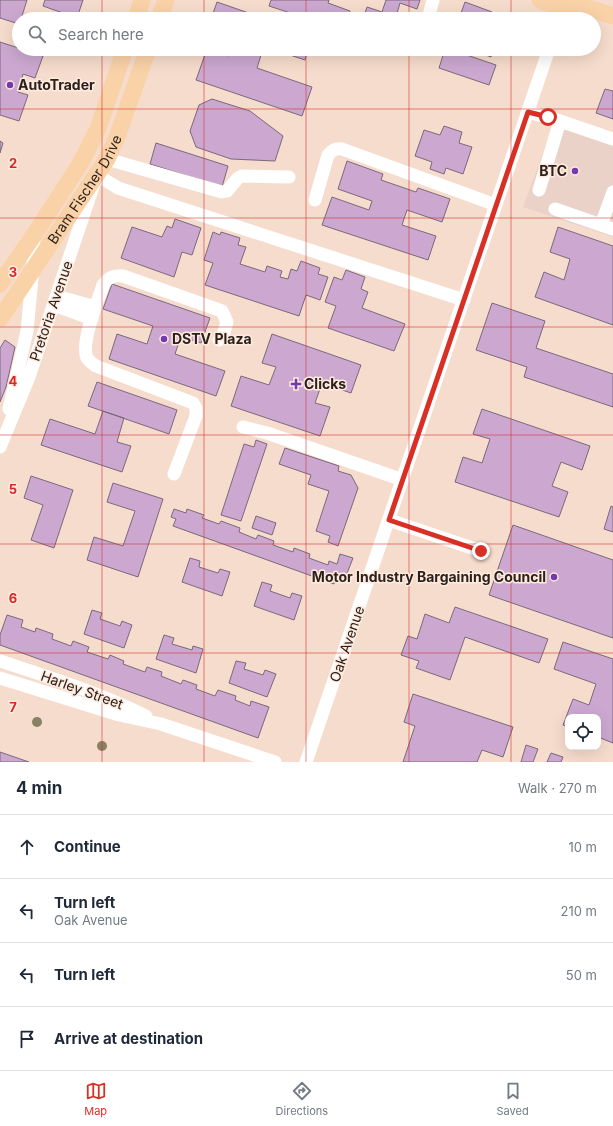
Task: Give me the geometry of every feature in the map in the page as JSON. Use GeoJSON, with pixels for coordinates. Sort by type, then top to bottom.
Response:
{"type":"FeatureCollection","features":[{"type":"Feature","properties":{"kind":"main road"},"geometry":{"type":"LineString","coordinates":[[138,12],[142,0]]}},
{"type":"Feature","properties":{"kind":"main road"},"geometry":{"type":"LineString","coordinates":[[162,12],[166,0]]}},
{"type":"Feature","properties":{"kind":"main road"},"geometry":{"type":"LineString","coordinates":[[540,0],[563,9],[582,3],[613,16]]}},
{"type":"Feature","properties":{"kind":"main road","name":"Bram Fischer Drive"},"geometry":{"type":"LineString","coordinates":[[0,284],[80,164],[98,129],[123,56]]}},
{"type":"Feature","properties":{"kind":"main road","name":"Bram Fischer Drive"},"geometry":{"type":"LineString","coordinates":[[0,319],[107,159],[117,137],[146,56]]}},
{"type":"Feature","properties":{"kind":"street"},"geometry":{"type":"LineString","coordinates":[[430,12],[433,0]]}},
{"type":"Feature","properties":{"kind":"street","name":"Oak Avenue"},"geometry":{"type":"LineString","coordinates":[[306,762],[547,56]]}},
{"type":"Feature","properties":{"kind":"street"},"geometry":{"type":"LineString","coordinates":[[528,112],[613,139]]}},
{"type":"Feature","properties":{"kind":"street"},"geometry":{"type":"LineString","coordinates":[[539,190],[560,121]]}},
{"type":"Feature","properties":{"kind":"street"},"geometry":{"type":"LineString","coordinates":[[315,200],[328,155],[333,149],[337,148],[496,204]]}},
{"type":"Feature","properties":{"kind":"street"},"geometry":{"type":"LineString","coordinates":[[107,159],[222,192],[227,191],[238,178],[242,176],[289,177]]}},
{"type":"Feature","properties":{"kind":"street"},"geometry":{"type":"LineString","coordinates":[[97,175],[118,188],[464,300]]}},
{"type":"Feature","properties":{"kind":"street","name":"Pretoria Avenue"},"geometry":{"type":"LineString","coordinates":[[0,446],[29,377],[97,175]]}},
{"type":"Feature","properties":{"kind":"street"},"geometry":{"type":"LineString","coordinates":[[555,209],[607,227],[613,192]]}},
{"type":"Feature","properties":{"kind":"street","name":"Pretoria Avenue"},"geometry":{"type":"LineString","coordinates":[[0,446],[27,331],[33,268],[34,235]]}},
{"type":"Feature","properties":{"kind":"street"},"geometry":{"type":"LineString","coordinates":[[174,474],[196,416],[196,408],[193,403],[96,366],[87,359],[85,352],[85,340],[106,280],[112,276],[123,276],[222,311],[227,322],[223,335],[219,340]]}},
{"type":"Feature","properties":{"kind":"street"},"geometry":{"type":"LineString","coordinates":[[54,300],[94,313]]}},
{"type":"Feature","properties":{"kind":"street"},"geometry":{"type":"LineString","coordinates":[[244,427],[403,480]]}},
{"type":"Feature","properties":{"kind":"street"},"geometry":{"type":"LineString","coordinates":[[389,520],[481,551]]}},
{"type":"Feature","properties":{"kind":"street","name":"Harley Street"},"geometry":{"type":"LineString","coordinates":[[0,661],[122,704],[161,724]]}},
{"type":"Feature","properties":{"kind":"street","name":"Harley Street"},"geometry":{"type":"LineString","coordinates":[[0,678],[119,715],[161,724],[275,762]]}},
{"type":"Feature","properties":{"kind":"shaded area","name":"BTC"},"geometry":{"type":"Polygon","coordinates":[[[557,115],[613,135],[613,237],[523,207],[557,115]]]}},
{"type":"Feature","properties":{"kind":"building"},"geometry":{"type":"Polygon","coordinates":[[[0,0],[27,0],[23,12],[12,12],[12,22],[0,18],[0,0]]]}},
{"type":"Feature","properties":{"kind":"building"},"geometry":{"type":"Polygon","coordinates":[[[45,0],[83,0],[79,12],[60,12],[43,6],[45,0]]]}},
{"type":"Feature","properties":{"kind":"building"},"geometry":{"type":"Polygon","coordinates":[[[271,0],[329,0],[328,3],[350,11],[287,12],[269,6],[271,0]]]}},
{"type":"Feature","properties":{"kind":"building"},"geometry":{"type":"Polygon","coordinates":[[[386,0],[420,0],[417,9],[400,3],[397,12],[382,12],[386,0]]]}},
{"type":"Feature","properties":{"kind":"building"},"geometry":{"type":"Polygon","coordinates":[[[217,2],[246,12],[213,12],[217,2]]]}},
{"type":"Feature","properties":{"kind":"building"},"geometry":{"type":"Polygon","coordinates":[[[465,2],[492,12],[461,12],[465,2]]]}},
{"type":"Feature","properties":{"kind":"building"},"geometry":{"type":"Polygon","coordinates":[[[367,7],[382,12],[365,12],[367,7]]]}},
{"type":"Feature","properties":{"kind":"building","name":"AutoTrader"},"geometry":{"type":"Polygon","coordinates":[[[0,42],[12,46],[12,56],[43,56],[35,78],[23,74],[18,92],[28,95],[19,121],[0,115],[0,42]]]}},
{"type":"Feature","properties":{"kind":"building"},"geometry":{"type":"Polygon","coordinates":[[[205,56],[261,56],[257,68],[312,87],[302,116],[196,80],[205,56]]]}},
{"type":"Feature","properties":{"kind":"building"},"geometry":{"type":"Polygon","coordinates":[[[293,56],[306,56],[305,60],[293,56]]]}},
{"type":"Feature","properties":{"kind":"building"},"geometry":{"type":"Polygon","coordinates":[[[443,56],[470,56],[496,65],[489,85],[439,68],[443,56]]]}},
{"type":"Feature","properties":{"kind":"building"},"geometry":{"type":"Polygon","coordinates":[[[605,89],[613,91],[613,119],[596,113],[605,89]]]}},
{"type":"Feature","properties":{"kind":"building"},"geometry":{"type":"Polygon","coordinates":[[[212,99],[250,111],[283,136],[275,161],[231,159],[196,147],[190,131],[199,105],[212,99]]]}},
{"type":"Feature","properties":{"kind":"building"},"geometry":{"type":"Polygon","coordinates":[[[444,126],[462,132],[459,143],[472,147],[463,174],[446,168],[444,174],[430,169],[432,162],[415,156],[424,130],[440,135],[444,126]]]}},
{"type":"Feature","properties":{"kind":"building"},"geometry":{"type":"Polygon","coordinates":[[[0,141],[3,143],[0,153],[0,141]]]}},
{"type":"Feature","properties":{"kind":"building"},"geometry":{"type":"Polygon","coordinates":[[[156,143],[228,166],[222,187],[150,164],[156,143]]]}},
{"type":"Feature","properties":{"kind":"building"},"geometry":{"type":"Polygon","coordinates":[[[347,161],[383,174],[381,180],[416,192],[418,188],[450,199],[442,222],[407,210],[402,225],[436,236],[428,260],[322,225],[332,197],[369,210],[372,201],[338,189],[347,161]]]}},
{"type":"Feature","properties":{"kind":"building"},"geometry":{"type":"Polygon","coordinates":[[[175,219],[201,228],[192,255],[182,252],[174,277],[121,258],[132,227],[162,237],[167,226],[172,228],[175,219]]]}},
{"type":"Feature","properties":{"kind":"building"},"geometry":{"type":"Polygon","coordinates":[[[558,227],[613,246],[613,325],[535,297],[544,272],[564,280],[570,259],[550,252],[558,227]]]}},
{"type":"Feature","properties":{"kind":"building"},"geometry":{"type":"Polygon","coordinates":[[[213,232],[220,235],[221,232],[240,238],[238,245],[246,247],[240,264],[265,272],[267,266],[282,271],[280,277],[288,279],[291,269],[297,271],[301,261],[320,268],[318,274],[328,277],[320,300],[306,295],[299,316],[205,285],[213,263],[204,260],[213,232]]]}},
{"type":"Feature","properties":{"kind":"building"},"geometry":{"type":"Polygon","coordinates":[[[346,270],[365,277],[361,289],[368,292],[362,308],[405,324],[394,351],[328,328],[336,306],[325,302],[334,277],[342,280],[346,270]]]}},
{"type":"Feature","properties":{"kind":"building","name":"DSTV Plaza"},"geometry":{"type":"Polygon","coordinates":[[[112,284],[210,318],[201,343],[181,336],[175,354],[225,371],[216,396],[109,359],[117,334],[147,344],[153,326],[103,309],[112,284]]]}},
{"type":"Feature","properties":{"kind":"building"},"geometry":{"type":"Polygon","coordinates":[[[492,303],[545,321],[536,348],[613,374],[613,407],[524,377],[527,367],[476,350],[492,303]]]}},
{"type":"Feature","properties":{"kind":"building","name":"Clicks"},"geometry":{"type":"Polygon","coordinates":[[[272,334],[361,365],[351,393],[322,383],[315,403],[330,407],[320,436],[231,406],[241,376],[269,385],[276,367],[262,363],[272,334]]]}},
{"type":"Feature","properties":{"kind":"building"},"geometry":{"type":"Polygon","coordinates":[[[5,340],[15,347],[6,387],[0,402],[0,348],[5,340]]]}},
{"type":"Feature","properties":{"kind":"building"},"geometry":{"type":"Polygon","coordinates":[[[97,382],[177,410],[169,434],[88,406],[97,382]]]}},
{"type":"Feature","properties":{"kind":"building"},"geometry":{"type":"Polygon","coordinates":[[[482,409],[590,446],[582,470],[561,462],[552,486],[568,492],[559,517],[455,482],[463,457],[482,463],[490,439],[473,434],[482,409]]]}},
{"type":"Feature","properties":{"kind":"building"},"geometry":{"type":"Polygon","coordinates":[[[103,411],[124,418],[117,442],[131,446],[122,472],[41,445],[50,419],[95,434],[103,411]]]}},
{"type":"Feature","properties":{"kind":"building"},"geometry":{"type":"Polygon","coordinates":[[[256,440],[267,444],[241,521],[221,515],[244,444],[254,447],[256,440]]]}},
{"type":"Feature","properties":{"kind":"building"},"geometry":{"type":"Polygon","coordinates":[[[285,448],[339,466],[338,471],[351,475],[358,488],[338,546],[328,542],[330,536],[316,531],[329,491],[308,484],[311,475],[279,464],[285,448]]]}},
{"type":"Feature","properties":{"kind":"building"},"geometry":{"type":"Polygon","coordinates":[[[31,476],[73,490],[54,548],[31,540],[43,505],[24,498],[31,476]]]}},
{"type":"Feature","properties":{"kind":"building"},"geometry":{"type":"Polygon","coordinates":[[[113,483],[163,499],[138,577],[87,560],[94,537],[123,546],[135,511],[107,502],[113,483]]]}},
{"type":"Feature","properties":{"kind":"building"},"geometry":{"type":"Polygon","coordinates":[[[611,506],[613,507],[613,532],[604,529],[611,506]]]}},
{"type":"Feature","properties":{"kind":"building"},"geometry":{"type":"Polygon","coordinates":[[[174,509],[186,513],[187,509],[204,515],[202,518],[219,524],[221,521],[240,528],[239,532],[256,539],[258,535],[274,541],[273,545],[293,552],[294,548],[310,554],[309,558],[328,565],[329,561],[337,564],[340,554],[353,558],[344,581],[336,578],[334,584],[173,526],[176,519],[171,517],[174,509]]]}},
{"type":"Feature","properties":{"kind":"building"},"geometry":{"type":"Polygon","coordinates":[[[256,516],[276,523],[272,535],[252,528],[256,516]]]}},
{"type":"Feature","properties":{"kind":"building","name":"Motor Industry Bargaining Council"},"geometry":{"type":"Polygon","coordinates":[[[513,525],[613,560],[613,638],[489,595],[513,525]]]}},
{"type":"Feature","properties":{"kind":"building"},"geometry":{"type":"Polygon","coordinates":[[[190,558],[200,561],[199,567],[218,573],[220,569],[230,572],[222,596],[182,582],[190,558]]]}},
{"type":"Feature","properties":{"kind":"building"},"geometry":{"type":"Polygon","coordinates":[[[262,582],[272,585],[270,591],[290,598],[292,593],[302,596],[294,620],[254,606],[262,582]]]}},
{"type":"Feature","properties":{"kind":"building"},"geometry":{"type":"Polygon","coordinates":[[[455,607],[548,639],[539,663],[465,637],[450,680],[416,668],[419,661],[401,655],[408,636],[417,639],[425,614],[449,623],[455,607]]]}},
{"type":"Feature","properties":{"kind":"building"},"geometry":{"type":"Polygon","coordinates":[[[92,610],[102,613],[100,619],[120,626],[122,621],[132,625],[124,648],[84,634],[92,610]]]}},
{"type":"Feature","properties":{"kind":"building"},"geometry":{"type":"Polygon","coordinates":[[[7,615],[23,620],[21,627],[35,632],[36,628],[53,634],[52,639],[71,646],[73,641],[89,647],[87,652],[108,659],[110,655],[124,661],[123,664],[145,672],[147,667],[162,672],[161,676],[181,684],[183,680],[197,685],[196,689],[215,696],[218,690],[236,696],[235,700],[250,706],[251,701],[269,707],[258,738],[0,645],[0,635],[7,615]]]}},
{"type":"Feature","properties":{"kind":"building"},"geometry":{"type":"Polygon","coordinates":[[[164,635],[174,638],[172,644],[192,650],[193,646],[203,649],[196,673],[156,659],[164,635]]]}},
{"type":"Feature","properties":{"kind":"building"},"geometry":{"type":"Polygon","coordinates":[[[563,642],[613,659],[613,743],[601,738],[601,714],[567,714],[573,699],[589,705],[596,684],[554,669],[563,642]]]}},
{"type":"Feature","properties":{"kind":"building"},"geometry":{"type":"Polygon","coordinates":[[[236,661],[246,663],[244,669],[263,675],[265,670],[276,674],[267,697],[229,683],[236,661]]]}},
{"type":"Feature","properties":{"kind":"building"},"geometry":{"type":"Polygon","coordinates":[[[413,694],[513,727],[503,757],[482,750],[477,762],[403,762],[415,726],[404,722],[413,694]]]}},
{"type":"Feature","properties":{"kind":"building"},"geometry":{"type":"Polygon","coordinates":[[[526,745],[538,749],[533,762],[521,762],[526,745]]]}},
{"type":"Feature","properties":{"kind":"building"},"geometry":{"type":"Polygon","coordinates":[[[0,752],[29,762],[0,762],[0,752]]]}},
{"type":"Feature","properties":{"kind":"building"},"geometry":{"type":"Polygon","coordinates":[[[551,753],[563,757],[561,762],[547,762],[551,753]]]}},
{"type":"Feature","properties":{"kind":"place","name":"AutoTrader"},"geometry":{"type":"Point","coordinates":[10,85]}},
{"type":"Feature","properties":{"kind":"place","name":"BTC"},"geometry":{"type":"Point","coordinates":[575,171]}},
{"type":"Feature","properties":{"kind":"place","name":"DSTV Plaza"},"geometry":{"type":"Point","coordinates":[164,339]}},
{"type":"Feature","properties":{"kind":"place","name":"Clicks"},"geometry":{"type":"Point","coordinates":[296,384]}},
{"type":"Feature","properties":{"kind":"place","name":"Motor Industry Bargaining Council"},"geometry":{"type":"Point","coordinates":[554,577]}},
{"type":"Feature","properties":{"kind":"route"},"geometry":{"type":"LineString","coordinates":[[481,551],[389,520],[528,112],[548,117]]}}]}
